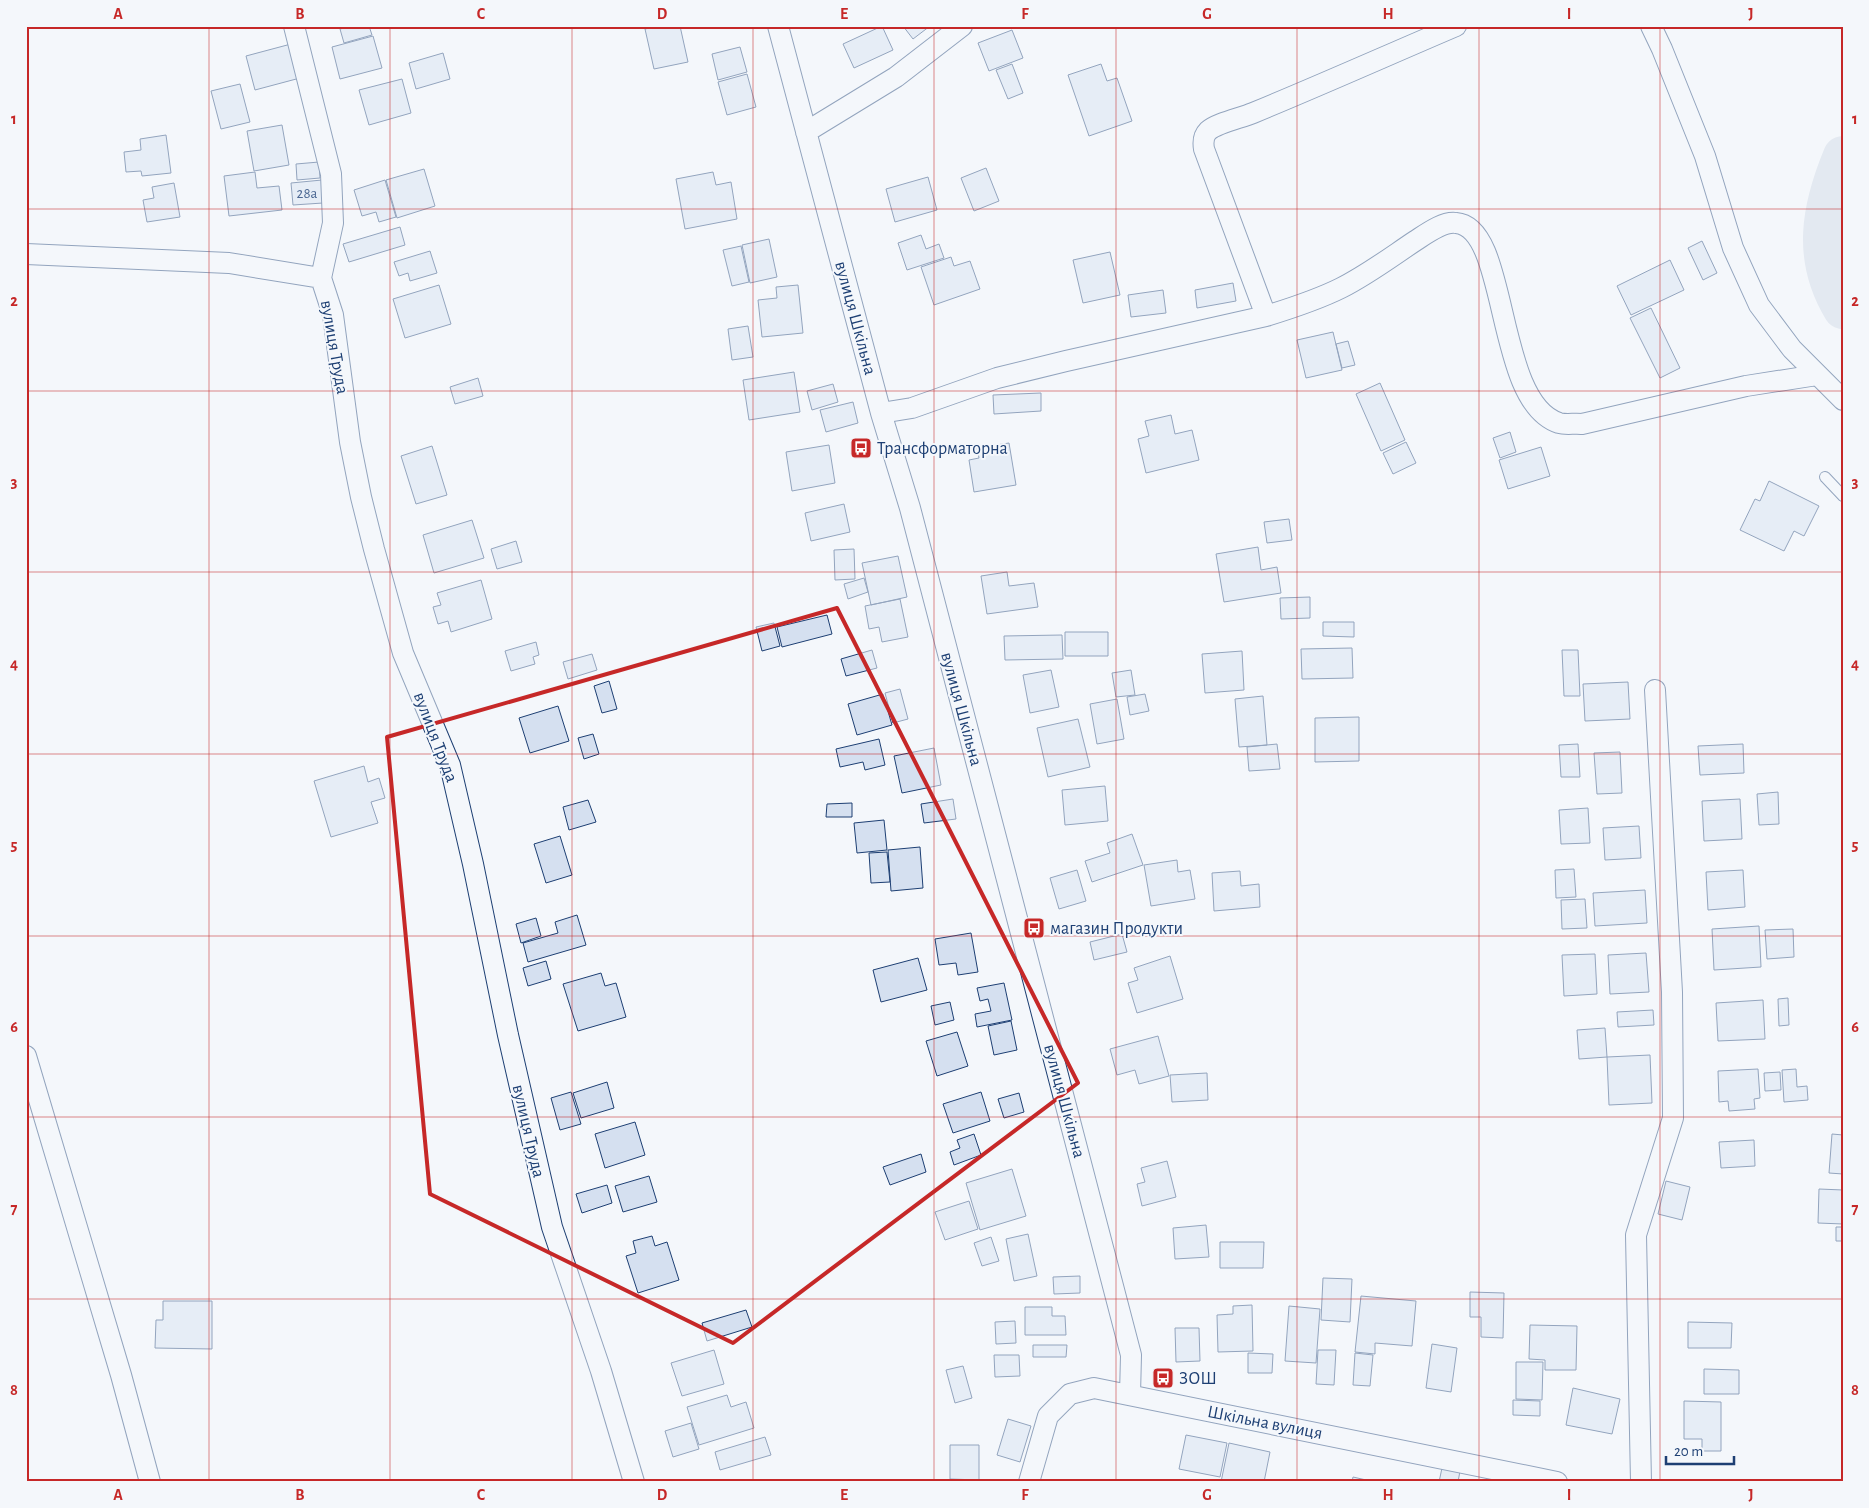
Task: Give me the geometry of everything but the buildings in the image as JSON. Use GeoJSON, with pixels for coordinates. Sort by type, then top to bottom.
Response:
{"type":"FeatureCollection","features":[{"type":"Feature","properties":{"kind":"street"},"geometry":{"type":"LineString","coordinates":[[294,26],[331,174],[334,223],[321,278]]}},
{"type":"Feature","properties":{"kind":"street","name":"вулиця Шкільна"},"geometry":{"type":"LineString","coordinates":[[778,26],[881,414],[910,508],[1131,1355],[1130,1395]]}},
{"type":"Feature","properties":{"kind":"street"},"geometry":{"type":"LineString","coordinates":[[806,132],[896,77],[962,26]]}},
{"type":"Feature","properties":{"kind":"street"},"geometry":{"type":"LineString","coordinates":[[1266,316],[1204,149],[1202,143],[1204,136],[1214,128],[1456,26]]}},
{"type":"Feature","properties":{"kind":"street"},"geometry":{"type":"LineString","coordinates":[[1651,26],[1705,156],[1733,248],[1760,305],[1792,349],[1843,400]]}},
{"type":"Feature","properties":{"kind":"street"},"geometry":{"type":"LineString","coordinates":[[881,414],[912,408],[997,378],[1266,316],[1307,303],[1342,287],[1420,237],[1439,227],[1455,222],[1468,226],[1479,239],[1489,261],[1510,345],[1529,395],[1542,413],[1560,423],[1582,424],[1746,386],[1818,375]]}},
{"type":"Feature","properties":{"kind":"street","name":"вулиця Труда"},"geometry":{"type":"LineString","coordinates":[[26,254],[229,263],[321,278],[333,315],[350,442],[374,549],[402,653],[450,765],[473,864],[508,1035],[552,1226],[634,1482]]}},
{"type":"Feature","properties":{"kind":"street"},"geometry":{"type":"LineString","coordinates":[[1641,1482],[1636,1235],[1673,1118],[1672,992],[1656,690]]}},
{"type":"Feature","properties":{"kind":"street"},"geometry":{"type":"LineString","coordinates":[[26,1056],[121,1375],[150,1482]]}},
{"type":"Feature","properties":{"kind":"street","name":"Шкільна вулиця"},"geometry":{"type":"LineString","coordinates":[[1029,1482],[1048,1416],[1070,1394],[1094,1388],[1557,1482]]}},
{"type":"Feature","properties":{"kind":"lane"},"geometry":{"type":"LineString","coordinates":[[1825,477],[1843,496]]}},
{"type":"Feature","properties":{"kind":"highlighted area"},"geometry":{"type":"Polygon","coordinates":[[[837,608],[1078,1083],[733,1343],[430,1194],[387,737],[837,608]]]}},
{"type":"Feature","properties":{"kind":"waterway"},"geometry":{"type":"LineString","coordinates":[[1843,156],[1829,195],[1823,233],[1827,271],[1833,290],[1843,309]]}},
{"type":"Feature","properties":{"kind":"place","name":"Трансформаторна"},"geometry":{"type":"Point","coordinates":[861,448]}},
{"type":"Feature","properties":{"kind":"place","name":"магазин Продукти"},"geometry":{"type":"Point","coordinates":[1034,928]}},
{"type":"Feature","properties":{"kind":"place","name":"ЗОШ"},"geometry":{"type":"Point","coordinates":[1163,1378]}}]}
